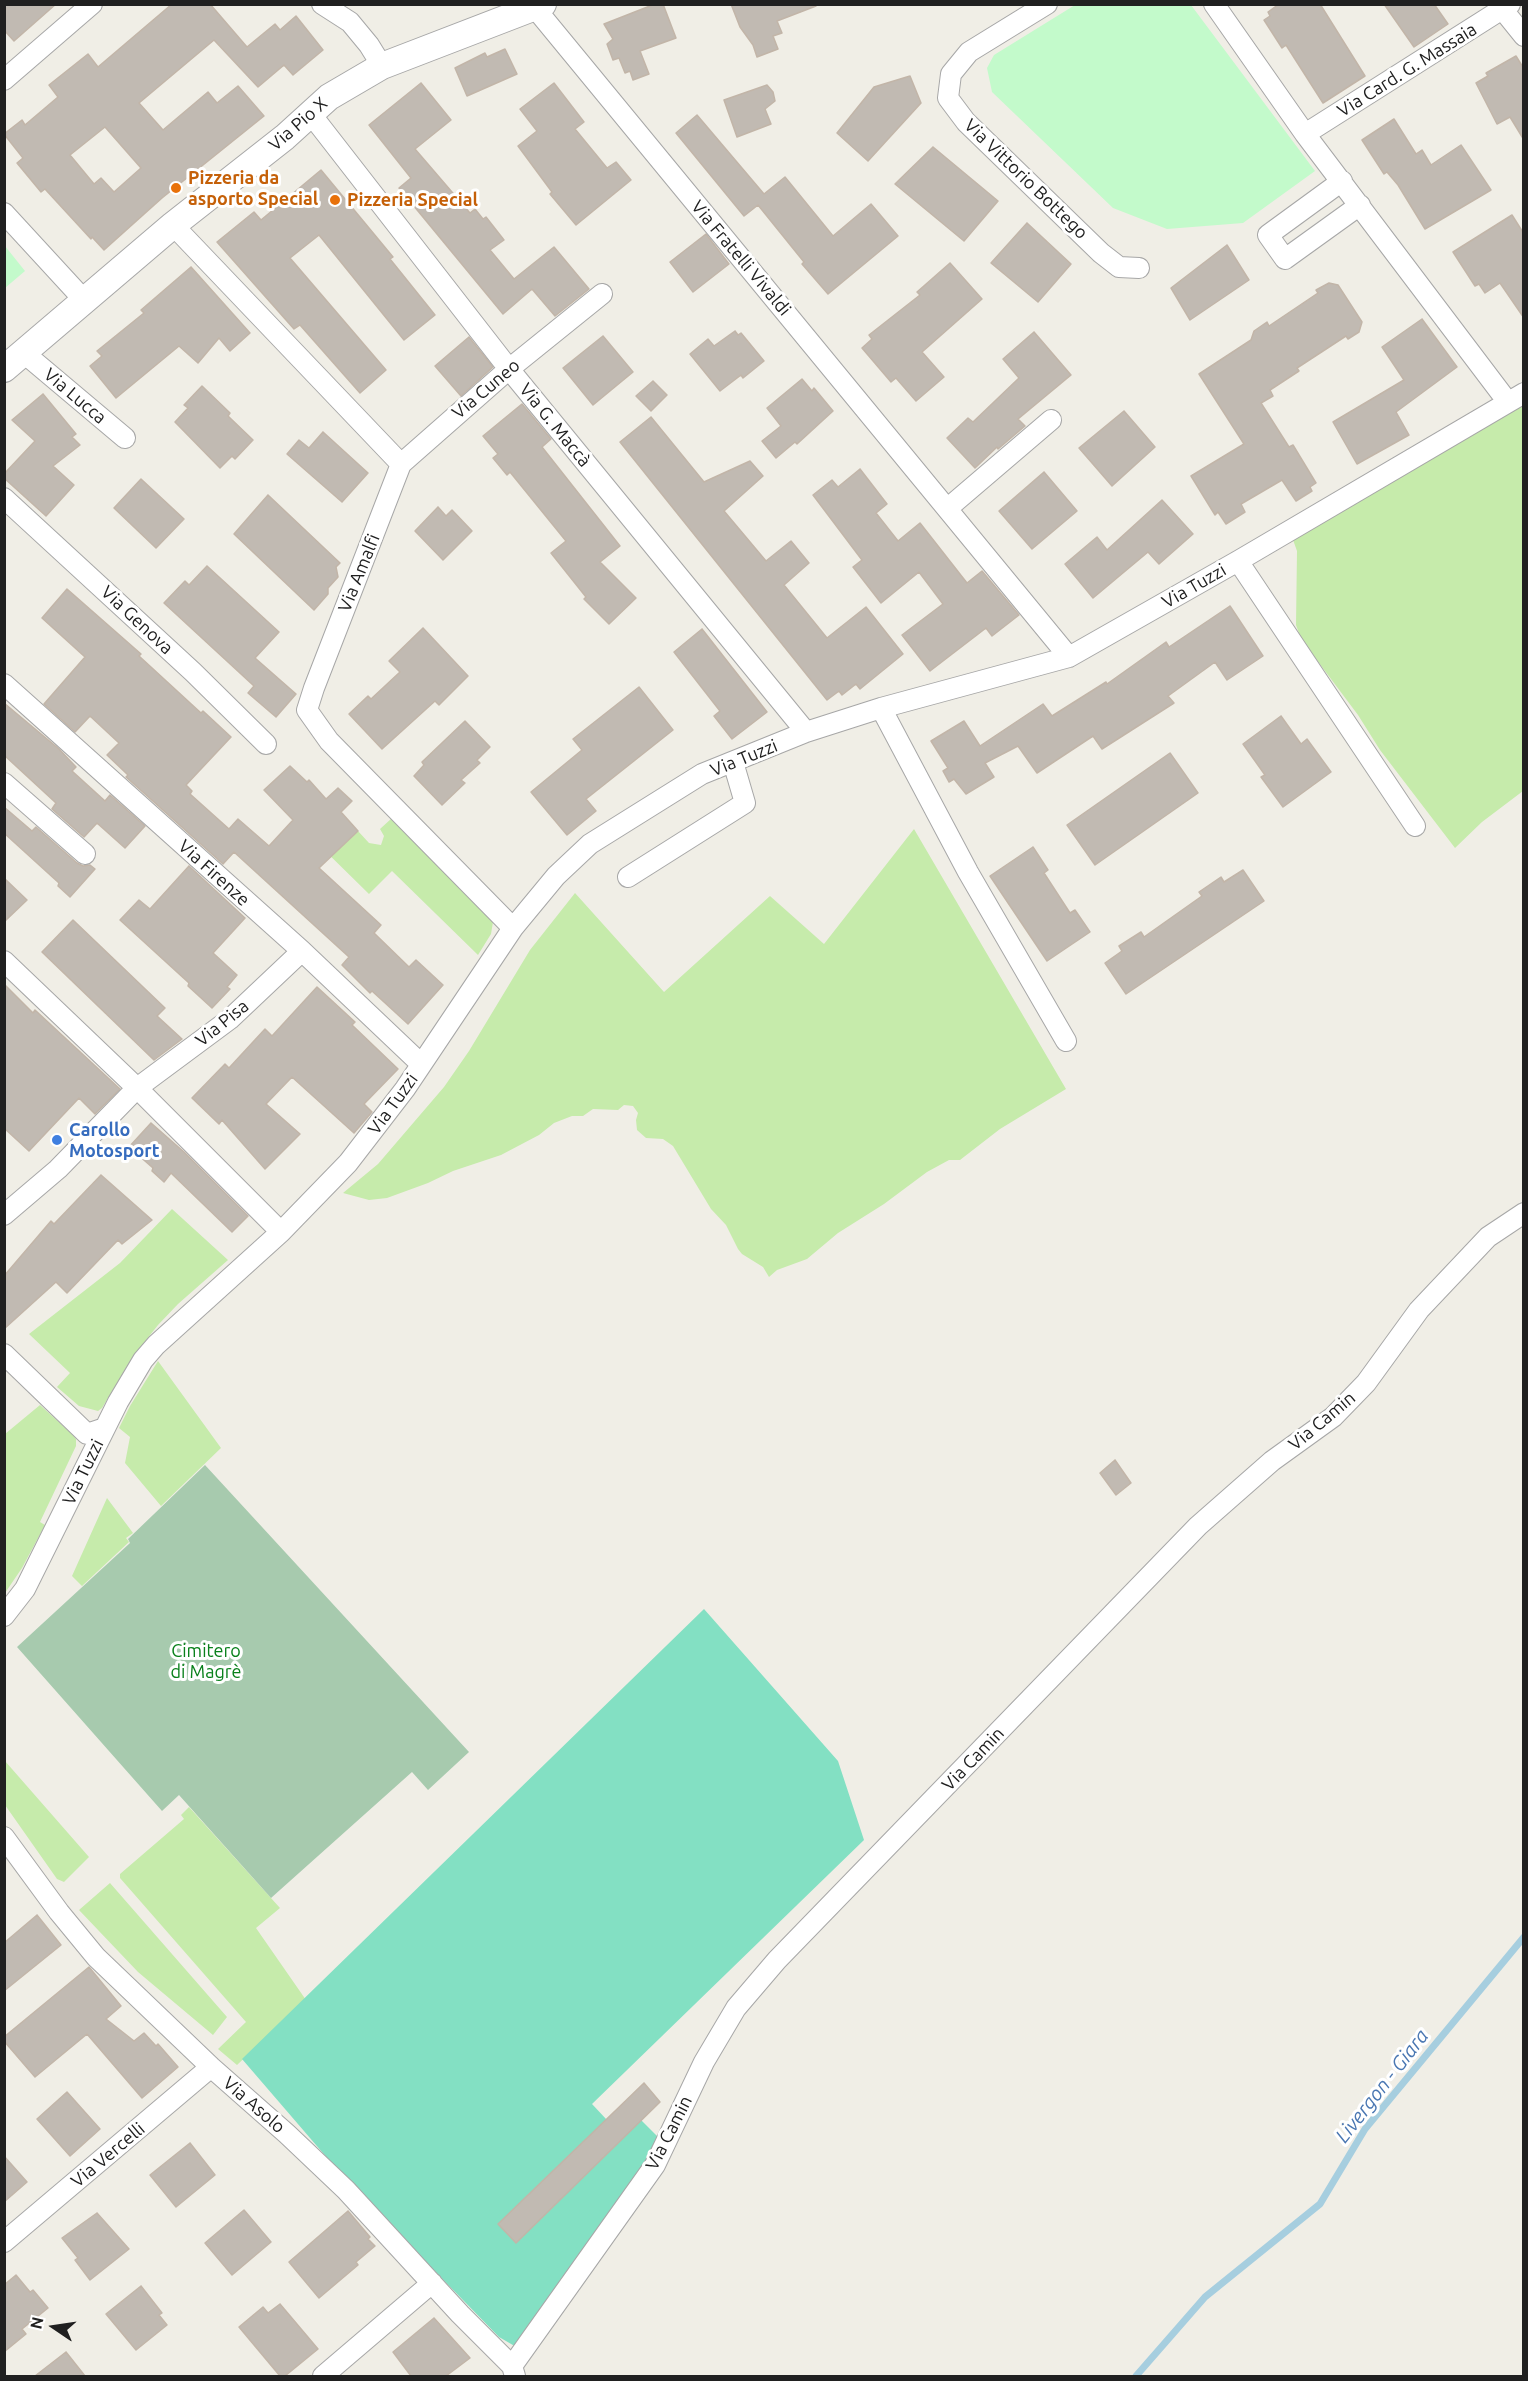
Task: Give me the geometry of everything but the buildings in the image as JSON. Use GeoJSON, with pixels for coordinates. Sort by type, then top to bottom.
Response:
{"type":"FeatureCollection","features":[{"type":"Feature","properties":{"kind":"street"},"geometry":{"type":"LineString","coordinates":[[4,80],[92,4]]}},
{"type":"Feature","properties":{"kind":"street"},"geometry":{"type":"LineString","coordinates":[[322,4],[350,22],[369,45],[382,66]]}},
{"type":"Feature","properties":{"kind":"street","name":"Via Vittorio Bottego"},"geometry":{"type":"LineString","coordinates":[[1047,4],[969,52],[951,74],[948,98],[966,122],[1101,253],[1119,267],[1139,268]]}},
{"type":"Feature","properties":{"kind":"street","name":"Via Pio X"},"geometry":{"type":"LineString","coordinates":[[14,361],[173,225],[347,85],[382,66],[539,6]]}},
{"type":"Feature","properties":{"kind":"street","name":"Via Fratelli Vivaldi"},"geometry":{"type":"LineString","coordinates":[[539,6],[1069,657]]}},
{"type":"Feature","properties":{"kind":"street"},"geometry":{"type":"LineString","coordinates":[[1221,7],[1305,134],[1516,397]]}},
{"type":"Feature","properties":{"kind":"street"},"geometry":{"type":"LineString","coordinates":[[1507,7],[1524,36]]}},
{"type":"Feature","properties":{"kind":"street","name":"Via Card. G. Massaia"},"geometry":{"type":"LineString","coordinates":[[1305,134],[1507,7]]}},
{"type":"Feature","properties":{"kind":"street","name":"Via G. Maccà"},"geometry":{"type":"LineString","coordinates":[[310,113],[508,369],[806,732]]}},
{"type":"Feature","properties":{"kind":"street"},"geometry":{"type":"LineString","coordinates":[[1342,181],[1268,235],[1285,259],[1360,205]]}},
{"type":"Feature","properties":{"kind":"street"},"geometry":{"type":"LineString","coordinates":[[4,213],[84,300]]}},
{"type":"Feature","properties":{"kind":"street"},"geometry":{"type":"LineString","coordinates":[[173,225],[401,464]]}},
{"type":"Feature","properties":{"kind":"street","name":"Via Cuneo"},"geometry":{"type":"LineString","coordinates":[[401,464],[508,369],[602,294]]}},
{"type":"Feature","properties":{"kind":"street","name":"Via Lucca"},"geometry":{"type":"LineString","coordinates":[[14,361],[125,438]]}},
{"type":"Feature","properties":{"kind":"street","name":"Via Tuzzi"},"geometry":{"type":"LineString","coordinates":[[4,1616],[25,1589],[105,1428],[143,1360],[156,1345],[281,1232],[348,1163],[421,1064],[513,928],[556,876],[590,844],[702,774],[806,732],[881,708],[1069,657],[1238,561],[1516,397]]}},
{"type":"Feature","properties":{"kind":"street"},"geometry":{"type":"LineString","coordinates":[[948,508],[1051,420]]}},
{"type":"Feature","properties":{"kind":"street","name":"Via Amalfi"},"geometry":{"type":"LineString","coordinates":[[401,464],[314,688],[308,710],[329,741],[513,928]]}},
{"type":"Feature","properties":{"kind":"street","name":"Via Genova"},"geometry":{"type":"LineString","coordinates":[[4,498],[193,672],[267,744]]}},
{"type":"Feature","properties":{"kind":"street","name":"Via Tuzzi"},"geometry":{"type":"LineString","coordinates":[[1238,561],[1415,826]]}},
{"type":"Feature","properties":{"kind":"street","name":"Via Firenze"},"geometry":{"type":"LineString","coordinates":[[4,684],[302,951],[421,1064]]}},
{"type":"Feature","properties":{"kind":"street"},"geometry":{"type":"LineString","coordinates":[[881,708],[968,872],[1066,1041]]}},
{"type":"Feature","properties":{"kind":"street"},"geometry":{"type":"LineString","coordinates":[[628,877],[745,803],[733,762]]}},
{"type":"Feature","properties":{"kind":"street"},"geometry":{"type":"LineString","coordinates":[[4,783],[85,854]]}},
{"type":"Feature","properties":{"kind":"street","name":"Via Pisa"},"geometry":{"type":"LineString","coordinates":[[4,1215],[58,1169],[137,1088],[230,1019],[302,951]]}},
{"type":"Feature","properties":{"kind":"street"},"geometry":{"type":"LineString","coordinates":[[4,961],[137,1088],[281,1232]]}},
{"type":"Feature","properties":{"kind":"street","name":"Via Camin"},"geometry":{"type":"LineString","coordinates":[[513,2371],[655,2165],[704,2062],[736,2008],[777,1960],[1198,1526],[1272,1461],[1333,1417],[1366,1383],[1419,1310],[1488,1237],[1524,1213]]}},
{"type":"Feature","properties":{"kind":"street"},"geometry":{"type":"LineString","coordinates":[[4,1354],[87,1434],[105,1428]]}},
{"type":"Feature","properties":{"kind":"street","name":"Via Asolo"},"geometry":{"type":"LineString","coordinates":[[4,1838],[96,1957],[211,2067],[346,2190],[513,2371]]}},
{"type":"Feature","properties":{"kind":"street","name":"Via Vercelli"},"geometry":{"type":"LineString","coordinates":[[4,2242],[211,2067]]}},
{"type":"Feature","properties":{"kind":"street"},"geometry":{"type":"LineString","coordinates":[[323,2376],[432,2283]]}},
{"type":"Feature","properties":{"kind":"green space"},"geometry":{"type":"Polygon","coordinates":[[[1075,5],[1191,5],[1315,171],[1243,223],[1167,229],[1113,208],[992,92],[987,68],[994,55],[1075,5]]]}},
{"type":"Feature","properties":{"kind":"green space"},"geometry":{"type":"Polygon","coordinates":[[[5,246],[25,271],[4,288],[5,246]]]}},
{"type":"Feature","properties":{"kind":"green space"},"geometry":{"type":"Polygon","coordinates":[[[1523,400],[1523,791],[1482,822],[1455,848],[1380,750],[1358,715],[1301,639],[1296,625],[1297,551],[1292,537],[1523,400]]]}},
{"type":"Feature","properties":{"kind":"green space"},"geometry":{"type":"Polygon","coordinates":[[[392,818],[493,922],[491,934],[478,955],[392,871],[369,894],[314,840],[343,845],[358,831],[369,843],[381,845],[384,836],[380,829],[392,818]]]}},
{"type":"Feature","properties":{"kind":"green space"},"geometry":{"type":"Polygon","coordinates":[[[914,829],[1066,1089],[1000,1129],[960,1160],[949,1160],[927,1172],[884,1204],[838,1233],[807,1259],[777,1270],[769,1277],[763,1267],[742,1254],[726,1225],[711,1209],[673,1146],[663,1139],[646,1138],[637,1130],[638,1113],[633,1106],[624,1105],[618,1110],[593,1109],[583,1116],[572,1116],[554,1123],[539,1135],[501,1155],[453,1171],[387,1198],[369,1200],[343,1193],[378,1164],[444,1087],[469,1051],[530,950],[575,893],[664,992],[770,896],[824,944],[914,829]]]}},
{"type":"Feature","properties":{"kind":"green space"},"geometry":{"type":"Polygon","coordinates":[[[172,1209],[228,1260],[158,1325],[132,1358],[102,1408],[98,1411],[79,1406],[57,1387],[70,1373],[29,1334],[120,1263],[172,1209]]]}},
{"type":"Feature","properties":{"kind":"green space"},"geometry":{"type":"Polygon","coordinates":[[[158,1361],[221,1448],[161,1506],[125,1463],[130,1437],[119,1428],[158,1361]]]}},
{"type":"Feature","properties":{"kind":"green space"},"geometry":{"type":"Polygon","coordinates":[[[40,1405],[72,1434],[76,1439],[76,1446],[40,1522],[45,1525],[22,1568],[5,1593],[5,1434],[40,1405]]]}},
{"type":"Feature","properties":{"kind":"green space","name":"Cimitero di Magrè"},"geometry":{"type":"Polygon","coordinates":[[[205,1465],[469,1752],[428,1790],[412,1772],[271,1898],[179,1795],[162,1811],[17,1647],[130,1543],[128,1539],[205,1465]]]}},
{"type":"Feature","properties":{"kind":"green space"},"geometry":{"type":"Polygon","coordinates":[[[107,1498],[133,1533],[126,1538],[129,1542],[82,1586],[72,1576],[107,1498]]]}},
{"type":"Feature","properties":{"kind":"green space"},"geometry":{"type":"Polygon","coordinates":[[[704,1609],[838,1761],[864,1840],[592,2104],[607,2120],[644,2083],[660,2102],[641,2120],[659,2138],[657,2149],[518,2348],[499,2337],[347,2181],[242,2059],[704,1609]]]}},
{"type":"Feature","properties":{"kind":"green space"},"geometry":{"type":"Polygon","coordinates":[[[5,1761],[89,1857],[64,1882],[57,1879],[5,1805],[5,1761]]]}},
{"type":"Feature","properties":{"kind":"green space"},"geometry":{"type":"Polygon","coordinates":[[[189,1807],[280,1908],[256,1928],[306,2000],[237,2065],[218,2049],[246,2022],[120,1878],[120,1874],[184,1819],[181,1815],[189,1807]]]}},
{"type":"Feature","properties":{"kind":"green space"},"geometry":{"type":"Polygon","coordinates":[[[110,1883],[227,2017],[213,2035],[138,1972],[79,1910],[110,1883]]]}},
{"type":"Feature","properties":{"kind":"waterway","name":"Livergon - Giara"},"geometry":{"type":"LineString","coordinates":[[1136,2376],[1205,2297],[1320,2204],[1365,2129],[1524,1937]]}},
{"type":"Feature","properties":{"kind":"place","name":"Pizzeria da asporto Special"},"geometry":{"type":"Point","coordinates":[176,188]}},
{"type":"Feature","properties":{"kind":"place","name":"Pizzeria Special"},"geometry":{"type":"Point","coordinates":[335,200]}},
{"type":"Feature","properties":{"kind":"place","name":"Carollo Motosport"},"geometry":{"type":"Point","coordinates":[57,1140]}}]}
